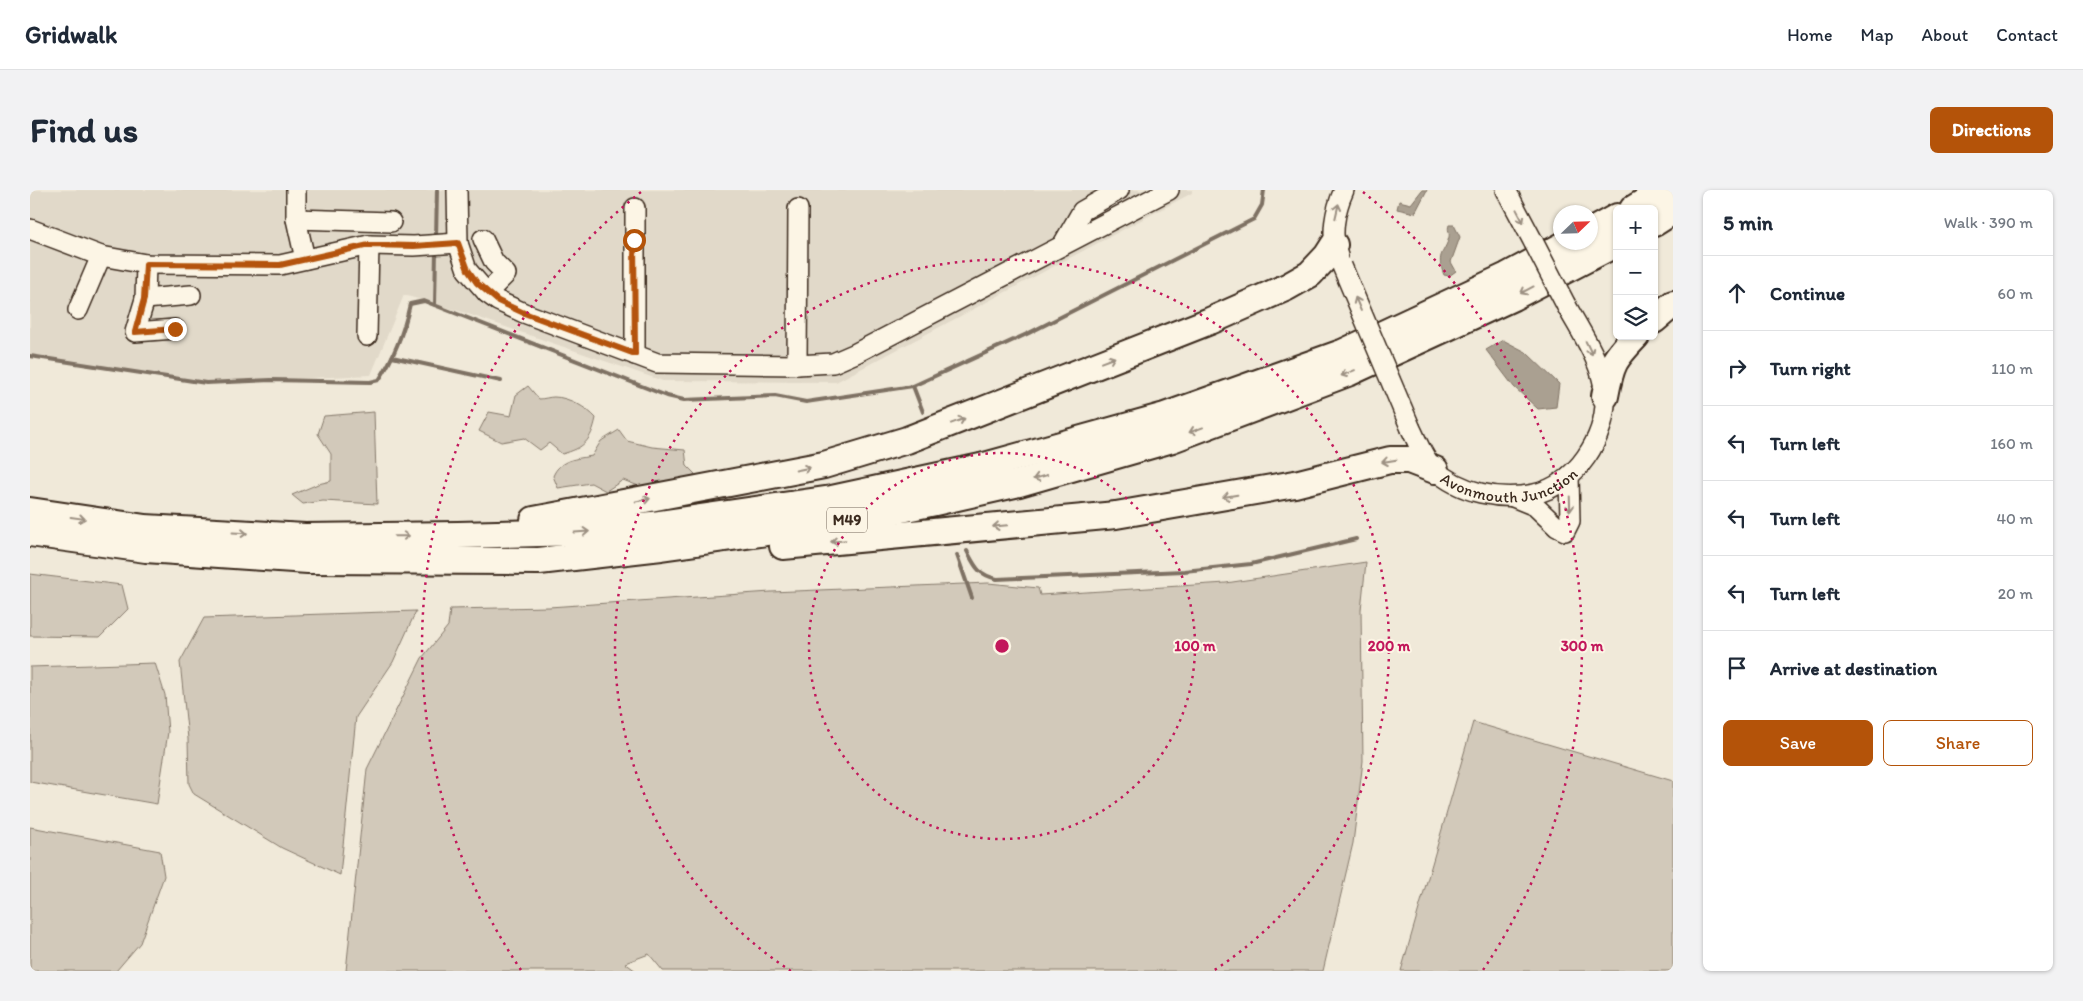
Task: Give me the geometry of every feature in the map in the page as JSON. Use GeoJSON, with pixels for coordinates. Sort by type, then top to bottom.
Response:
{"type":"FeatureCollection","features":[{"type":"Feature","properties":{"kind":"highway"},"geometry":{"type":"LineString","coordinates":[[1640,205],[1664,190]]}},
{"type":"Feature","properties":{"kind":"highway"},"geometry":{"type":"LineString","coordinates":[[1658,220],[1673,211]]}},
{"type":"Feature","properties":{"kind":"highway"},"geometry":{"type":"LineString","coordinates":[[1598,228],[1613,220]]}},
{"type":"Feature","properties":{"kind":"highway","name":"M49"},"geometry":{"type":"LineString","coordinates":[[539,561],[661,547],[848,520],[1019,483],[1172,439],[1350,372],[1513,297],[1613,245]]}},
{"type":"Feature","properties":{"kind":"highway","name":"M49"},"geometry":{"type":"LineString","coordinates":[[30,511],[145,528],[295,537],[458,535],[580,532],[662,523],[832,499],[981,468],[1165,416],[1342,353],[1507,276],[1555,250]]}},
{"type":"Feature","properties":{"kind":"highway","name":"M49"},"geometry":{"type":"LineString","coordinates":[[458,535],[824,465],[907,440],[1210,321],[1287,287],[1310,274],[1327,256],[1338,256]]}},
{"type":"Feature","properties":{"kind":"highway"},"geometry":{"type":"LineString","coordinates":[[1658,317],[1673,304]]}},
{"type":"Feature","properties":{"kind":"highway"},"geometry":{"type":"LineString","coordinates":[[1605,396],[1610,368],[1632,340]]}},
{"type":"Feature","properties":{"kind":"highway","name":"M49"},"geometry":{"type":"LineString","coordinates":[[30,533],[146,549],[308,560],[610,563],[1116,515],[1295,484],[1390,460],[1409,460],[1435,470]]}},
{"type":"Feature","properties":{"kind":"street"},"geometry":{"type":"LineString","coordinates":[[296,190],[296,219],[305,259]]}},
{"type":"Feature","properties":{"kind":"street"},"geometry":{"type":"LineString","coordinates":[[457,190],[458,243],[468,270],[486,293],[498,301],[524,313],[658,363],[797,365],[833,363],[856,353],[1062,244],[1169,190]]}},
{"type":"Feature","properties":{"kind":"street"},"geometry":{"type":"LineString","coordinates":[[1062,244],[1082,211],[1119,190]]}},
{"type":"Feature","properties":{"kind":"street","name":"Avonmouth Junction"},"geometry":{"type":"LineString","coordinates":[[1344,190],[1335,220],[1338,256],[1426,461],[1435,470],[1462,487],[1487,495],[1509,496],[1535,494],[1569,476],[1584,460],[1598,437],[1603,418],[1605,396],[1600,371],[1506,190]]}},
{"type":"Feature","properties":{"kind":"street"},"geometry":{"type":"LineString","coordinates":[[635,208],[635,354]]}},
{"type":"Feature","properties":{"kind":"street"},"geometry":{"type":"LineString","coordinates":[[797,365],[798,209]]}},
{"type":"Feature","properties":{"kind":"street"},"geometry":{"type":"LineString","coordinates":[[296,219],[390,222]]}},
{"type":"Feature","properties":{"kind":"street"},"geometry":{"type":"LineString","coordinates":[[30,229],[101,256],[146,264],[280,265],[369,245],[414,246],[458,243]]}},
{"type":"Feature","properties":{"kind":"street"},"geometry":{"type":"LineString","coordinates":[[483,239],[494,262],[506,274],[486,293]]}},
{"type":"Feature","properties":{"kind":"street"},"geometry":{"type":"LineString","coordinates":[[367,336],[369,245]]}},
{"type":"Feature","properties":{"kind":"street"},"geometry":{"type":"LineString","coordinates":[[78,310],[101,256]]}},
{"type":"Feature","properties":{"kind":"street"},"geometry":{"type":"LineString","coordinates":[[146,264],[144,299],[135,332],[175,329]]}},
{"type":"Feature","properties":{"kind":"street"},"geometry":{"type":"LineString","coordinates":[[144,299],[191,295]]}},
{"type":"Feature","properties":{"kind":"street"},"geometry":{"type":"LineString","coordinates":[[1509,496],[1535,506],[1557,527],[1565,531],[1570,520],[1569,476]]}},
{"type":"Feature","properties":{"kind":"shaded area"},"geometry":{"type":"Polygon","coordinates":[[[30,190],[1192,190],[1192,193],[836,382],[663,381],[462,312],[404,295],[371,375],[206,383],[30,356],[30,190]]]}},
{"type":"Feature","properties":{"kind":"shaded area"},"geometry":{"type":"Polygon","coordinates":[[[1422,190],[1427,190],[1415,213],[1397,209],[1399,201],[1411,204],[1422,190]]]}},
{"type":"Feature","properties":{"kind":"shaded area"},"geometry":{"type":"Polygon","coordinates":[[[1449,225],[1454,225],[1460,237],[1451,262],[1456,271],[1449,276],[1444,275],[1440,262],[1449,237],[1449,225]]]}},
{"type":"Feature","properties":{"kind":"shaded area"},"geometry":{"type":"Polygon","coordinates":[[[1503,340],[1526,352],[1559,384],[1556,407],[1538,409],[1514,387],[1486,350],[1503,340]]]}},
{"type":"Feature","properties":{"kind":"shaded area"},"geometry":{"type":"Polygon","coordinates":[[[528,386],[539,399],[560,397],[583,407],[592,414],[596,418],[589,438],[576,449],[562,454],[549,443],[540,450],[524,438],[501,442],[479,431],[489,412],[511,416],[516,395],[528,386]]]}},
{"type":"Feature","properties":{"kind":"shaded area"},"geometry":{"type":"Polygon","coordinates":[[[374,412],[377,504],[323,501],[303,504],[292,495],[318,484],[331,481],[331,454],[318,434],[324,416],[374,412]]]}},
{"type":"Feature","properties":{"kind":"shaded area"},"geometry":{"type":"Polygon","coordinates":[[[619,430],[627,441],[652,447],[685,450],[687,466],[695,474],[683,482],[649,490],[623,480],[606,491],[591,483],[558,488],[553,476],[560,466],[574,459],[592,456],[601,441],[619,430]]]}},
{"type":"Feature","properties":{"kind":"shaded area"},"geometry":{"type":"Polygon","coordinates":[[[1366,562],[1361,610],[1363,761],[1353,843],[1323,971],[663,971],[649,954],[625,963],[636,971],[346,971],[367,769],[422,658],[448,626],[450,609],[549,607],[771,592],[988,583],[1038,588],[1040,595],[1226,583],[1366,562]]]}},
{"type":"Feature","properties":{"kind":"shaded area"},"geometry":{"type":"Polygon","coordinates":[[[30,574],[122,585],[128,609],[100,637],[30,636],[30,574]]]}},
{"type":"Feature","properties":{"kind":"shaded area"},"geometry":{"type":"Polygon","coordinates":[[[416,611],[393,662],[356,717],[340,875],[282,848],[194,794],[189,784],[188,739],[180,662],[204,618],[416,611]]]}},
{"type":"Feature","properties":{"kind":"shaded area"},"geometry":{"type":"Polygon","coordinates":[[[155,663],[165,695],[168,732],[157,804],[30,782],[30,667],[155,663]]]}},
{"type":"Feature","properties":{"kind":"shaded area"},"geometry":{"type":"Polygon","coordinates":[[[1473,722],[1673,781],[1673,971],[1401,971],[1473,722]]]}},
{"type":"Feature","properties":{"kind":"shaded area"},"geometry":{"type":"Polygon","coordinates":[[[30,827],[160,851],[164,876],[140,943],[116,971],[30,971],[30,827]]]}},
{"type":"Feature","properties":{"kind":"waterway"},"geometry":{"type":"LineString","coordinates":[[436,238],[437,190]]}},
{"type":"Feature","properties":{"kind":"waterway"},"geometry":{"type":"LineString","coordinates":[[30,356],[206,383],[271,380],[370,382],[379,380],[394,353],[402,334],[410,304],[424,301],[667,396],[684,400],[775,396],[806,402],[913,386],[1029,333],[1254,219],[1262,205],[1264,190]]}},
{"type":"Feature","properties":{"kind":"waterway"},"geometry":{"type":"LineString","coordinates":[[435,305],[436,250]]}},
{"type":"Feature","properties":{"kind":"waterway"},"geometry":{"type":"LineString","coordinates":[[392,357],[501,381]]}},
{"type":"Feature","properties":{"kind":"waterway"},"geometry":{"type":"LineString","coordinates":[[913,386],[923,412]]}},
{"type":"Feature","properties":{"kind":"waterway"},"geometry":{"type":"LineString","coordinates":[[967,551],[978,569],[986,575],[997,579],[1184,571],[1251,564],[1356,539]]}},
{"type":"Feature","properties":{"kind":"waterway"},"geometry":{"type":"LineString","coordinates":[[957,555],[972,598]]}},
{"type":"Feature","properties":{"kind":"route"},"geometry":{"type":"LineString","coordinates":[[175,329],[135,332],[144,299],[146,264],[280,265],[369,245],[414,246],[458,243],[468,270],[486,293],[498,301],[524,313],[635,354],[634,240]]}}]}
